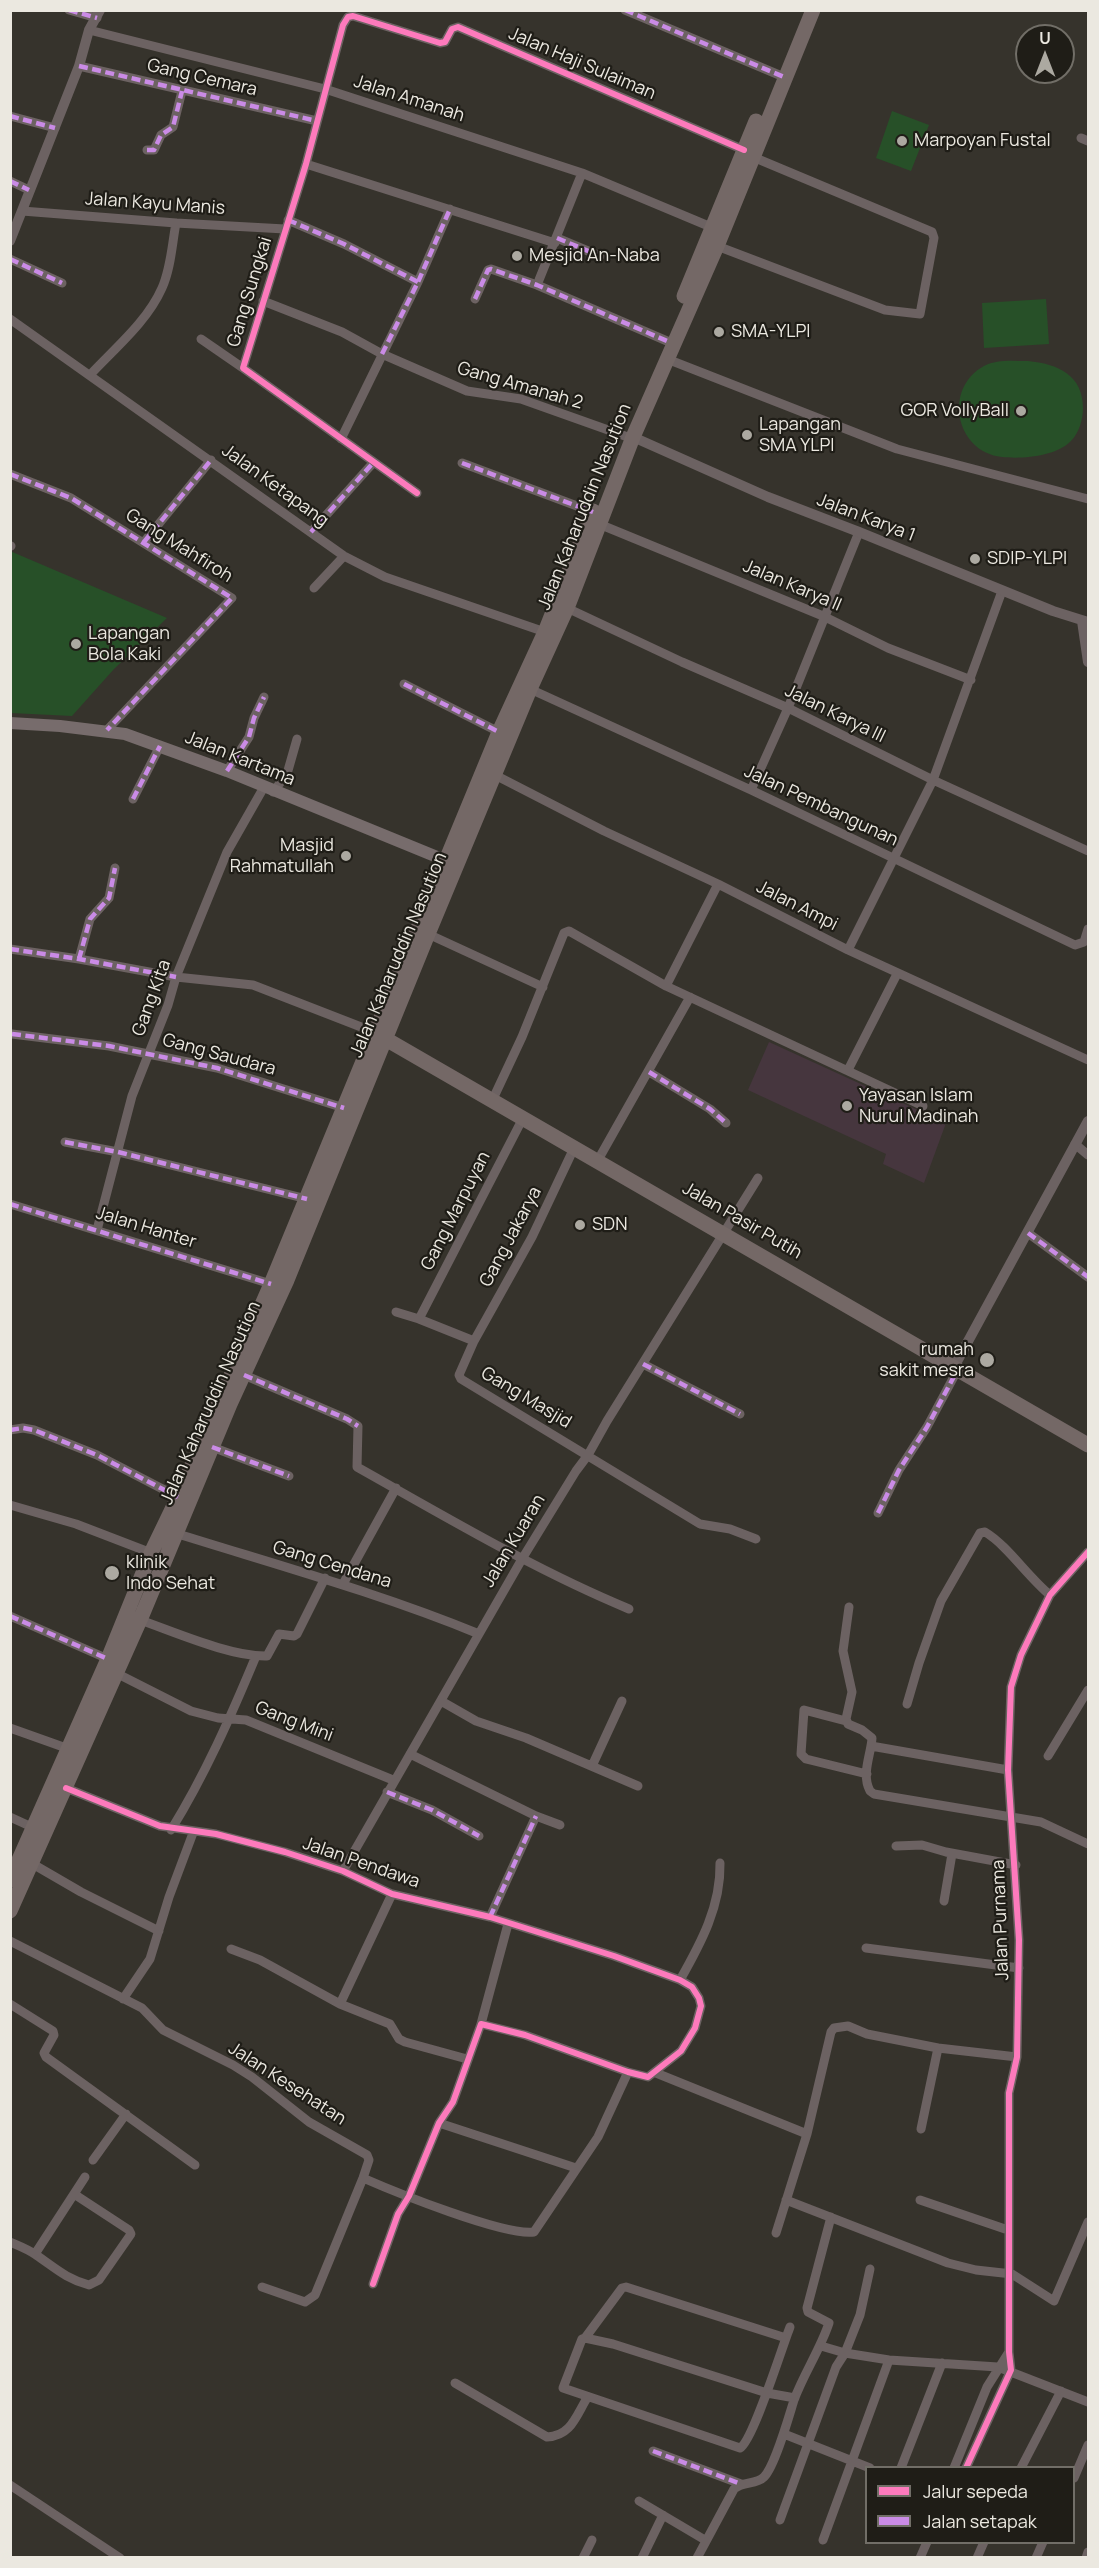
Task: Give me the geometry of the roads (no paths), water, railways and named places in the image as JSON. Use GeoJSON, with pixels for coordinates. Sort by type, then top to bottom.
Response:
{"type":"FeatureCollection","features":[{"type":"Feature","properties":{"kind":"highway","name":"Jalan Kaharuddin Nasution"},"geometry":{"type":"LineString","coordinates":[[629,436],[667,359],[717,246],[748,153],[779,76],[801,10]]}},
{"type":"Feature","properties":{"kind":"highway","name":"Jalan Kaharuddin Nasution"},"geometry":{"type":"LineString","coordinates":[[779,76],[813,10]]}},
{"type":"Feature","properties":{"kind":"highway","name":"Jalan Kaharuddin Nasution"},"geometry":{"type":"LineString","coordinates":[[10,1880],[108,1659],[157,1556],[175,1533],[286,1280],[499,732],[596,518],[711,227],[748,153]]}},
{"type":"Feature","properties":{"kind":"highway","name":"Jalan Kaharuddin Nasution"},"geometry":{"type":"LineString","coordinates":[[10,1911],[140,1620],[157,1556],[178,1497],[271,1284],[344,1108],[428,934],[530,689],[567,608],[582,550]]}},
{"type":"Feature","properties":{"kind":"highway","name":"Jalan Pasir Putih"},"geometry":{"type":"LineString","coordinates":[[380,1035],[1089,1445]]}},
{"type":"Feature","properties":{"kind":"main road","name":"Jalan Kartama"},"geometry":{"type":"LineString","coordinates":[[10,723],[107,730],[160,746],[447,861]]}},
{"type":"Feature","properties":{"kind":"street"},"geometry":{"type":"LineString","coordinates":[[11,240],[79,66],[88,30],[98,14],[69,10]]}},
{"type":"Feature","properties":{"kind":"street"},"geometry":{"type":"LineString","coordinates":[[625,10],[779,76]]}},
{"type":"Feature","properties":{"kind":"street","name":"Jalan Haji Sulaiman"},"geometry":{"type":"LineString","coordinates":[[325,89],[343,25],[351,16],[440,43],[445,42],[452,29],[458,27],[748,153]]}},
{"type":"Feature","properties":{"kind":"street","name":"Jalan Amanah"},"geometry":{"type":"LineString","coordinates":[[88,30],[325,89],[582,173],[711,227]]}},
{"type":"Feature","properties":{"kind":"street","name":"Gang Cemara"},"geometry":{"type":"LineString","coordinates":[[79,66],[317,122]]}},
{"type":"Feature","properties":{"kind":"street","name":"Gang Sungkai"},"geometry":{"type":"LineString","coordinates":[[325,89],[306,164],[243,368],[417,493]]}},
{"type":"Feature","properties":{"kind":"street"},"geometry":{"type":"LineString","coordinates":[[147,150],[154,150],[161,135],[173,127],[182,91]]}},
{"type":"Feature","properties":{"kind":"street"},"geometry":{"type":"LineString","coordinates":[[10,116],[55,128]]}},
{"type":"Feature","properties":{"kind":"street"},"geometry":{"type":"LineString","coordinates":[[717,246],[885,310],[920,314],[933,238],[932,232],[748,153]]}},
{"type":"Feature","properties":{"kind":"street"},"geometry":{"type":"LineString","coordinates":[[306,164],[556,240],[600,256]]}},
{"type":"Feature","properties":{"kind":"street"},"geometry":{"type":"LineString","coordinates":[[538,283],[582,173]]}},
{"type":"Feature","properties":{"kind":"street"},"geometry":{"type":"LineString","coordinates":[[10,181],[29,190]]}},
{"type":"Feature","properties":{"kind":"street"},"geometry":{"type":"LineString","coordinates":[[340,439],[418,282],[450,208]]}},
{"type":"Feature","properties":{"kind":"street","name":"Jalan Kayu Manis"},"geometry":{"type":"LineString","coordinates":[[22,211],[176,223],[286,225]]}},
{"type":"Feature","properties":{"kind":"street"},"geometry":{"type":"LineString","coordinates":[[90,375],[132,330],[156,300],[166,275],[176,223]]}},
{"type":"Feature","properties":{"kind":"street"},"geometry":{"type":"LineString","coordinates":[[286,225],[344,244],[418,282]]}},
{"type":"Feature","properties":{"kind":"street"},"geometry":{"type":"LineString","coordinates":[[10,259],[62,283]]}},
{"type":"Feature","properties":{"kind":"street"},"geometry":{"type":"LineString","coordinates":[[475,299],[489,269],[538,283],[667,341]]}},
{"type":"Feature","properties":{"kind":"street","name":"Gang Amanah 2"},"geometry":{"type":"LineString","coordinates":[[262,301],[342,332],[382,354],[467,391],[521,399],[629,436]]}},
{"type":"Feature","properties":{"kind":"street","name":"Jalan Ketapang"},"geometry":{"type":"LineString","coordinates":[[10,319],[344,556],[385,577],[545,632]]}},
{"type":"Feature","properties":{"kind":"street"},"geometry":{"type":"LineString","coordinates":[[201,339],[243,368]]}},
{"type":"Feature","properties":{"kind":"street"},"geometry":{"type":"LineString","coordinates":[[667,359],[897,449],[1089,499]]}},
{"type":"Feature","properties":{"kind":"street","name":"Jalan Karya 1"},"geometry":{"type":"LineString","coordinates":[[629,436],[768,497],[1002,591],[1085,621]]}},
{"type":"Feature","properties":{"kind":"street"},"geometry":{"type":"LineString","coordinates":[[144,542],[211,460]]}},
{"type":"Feature","properties":{"kind":"street"},"geometry":{"type":"LineString","coordinates":[[311,532],[373,463]]}},
{"type":"Feature","properties":{"kind":"street","name":"Jalan Karya II"},"geometry":{"type":"LineString","coordinates":[[462,463],[824,616],[888,648],[971,680]]}},
{"type":"Feature","properties":{"kind":"street","name":"Gang Mahfiroh"},"geometry":{"type":"LineString","coordinates":[[10,474],[71,498],[232,598],[107,730]]}},
{"type":"Feature","properties":{"kind":"street"},"geometry":{"type":"LineString","coordinates":[[751,790],[788,708],[859,532]]}},
{"type":"Feature","properties":{"kind":"street"},"geometry":{"type":"LineString","coordinates":[[314,588],[344,556]]}},
{"type":"Feature","properties":{"kind":"street"},"geometry":{"type":"LineString","coordinates":[[848,951],[933,780],[1002,591]]}},
{"type":"Feature","properties":{"kind":"street","name":"Jalan Karya III"},"geometry":{"type":"LineString","coordinates":[[567,608],[788,708],[933,780],[1089,850]]}},
{"type":"Feature","properties":{"kind":"street"},"geometry":{"type":"LineString","coordinates":[[1085,621],[1089,662]]}},
{"type":"Feature","properties":{"kind":"street"},"geometry":{"type":"LineString","coordinates":[[404,684],[499,732]]}},
{"type":"Feature","properties":{"kind":"street","name":"Jalan Pembangunan"},"geometry":{"type":"LineString","coordinates":[[530,689],[751,790],[1075,945],[1084,942],[1089,928]]}},
{"type":"Feature","properties":{"kind":"street"},"geometry":{"type":"LineString","coordinates":[[227,771],[249,737],[254,718],[264,697]]}},
{"type":"Feature","properties":{"kind":"street","name":"Gang Kita"},"geometry":{"type":"LineString","coordinates":[[97,1230],[129,1106],[176,977],[227,852],[268,789],[287,774],[297,739]]}},
{"type":"Feature","properties":{"kind":"street"},"geometry":{"type":"LineString","coordinates":[[133,799],[160,746]]}},
{"type":"Feature","properties":{"kind":"street","name":"Jalan Ampi"},"geometry":{"type":"LineString","coordinates":[[495,774],[604,831],[718,884],[848,951],[1089,1060]]}},
{"type":"Feature","properties":{"kind":"street"},"geometry":{"type":"LineString","coordinates":[[79,959],[90,920],[109,898],[115,868]]}},
{"type":"Feature","properties":{"kind":"street"},"geometry":{"type":"LineString","coordinates":[[666,986],[718,884]]}},
{"type":"Feature","properties":{"kind":"street"},"geometry":{"type":"LineString","coordinates":[[492,1101],[543,987],[564,933],[567,931],[666,986],[923,1106]]}},
{"type":"Feature","properties":{"kind":"street"},"geometry":{"type":"LineString","coordinates":[[428,934],[543,987]]}},
{"type":"Feature","properties":{"kind":"street"},"geometry":{"type":"LineString","coordinates":[[10,949],[176,977],[253,985],[380,1035]]}},
{"type":"Feature","properties":{"kind":"street"},"geometry":{"type":"LineString","coordinates":[[848,1070],[897,974]]}},
{"type":"Feature","properties":{"kind":"street"},"geometry":{"type":"LineString","coordinates":[[598,1160],[650,1072],[690,997]]}},
{"type":"Feature","properties":{"kind":"street","name":"Gang Saudara"},"geometry":{"type":"LineString","coordinates":[[12,1034],[109,1046],[217,1068],[344,1108]]}},
{"type":"Feature","properties":{"kind":"street"},"geometry":{"type":"LineString","coordinates":[[650,1072],[710,1109],[726,1123]]}},
{"type":"Feature","properties":{"kind":"street","name":"Gang Marpuyan"},"geometry":{"type":"LineString","coordinates":[[419,1319],[523,1118]]}},
{"type":"Feature","properties":{"kind":"street"},"geometry":{"type":"LineString","coordinates":[[878,1513],[899,1470],[927,1427],[956,1368],[1075,1144],[1089,1122]]}},
{"type":"Feature","properties":{"kind":"street"},"geometry":{"type":"LineString","coordinates":[[65,1142],[118,1152],[307,1198]]}},
{"type":"Feature","properties":{"kind":"street"},"geometry":{"type":"LineString","coordinates":[[1075,1144],[1089,1155]]}},
{"type":"Feature","properties":{"kind":"street","name":"Gang Jakarya"},"geometry":{"type":"LineString","coordinates":[[474,1341],[532,1237],[575,1146]]}},
{"type":"Feature","properties":{"kind":"street","name":"Jalan Kuaran"},"geometry":{"type":"LineString","coordinates":[[343,1871],[393,1780],[522,1559],[758,1178]]}},
{"type":"Feature","properties":{"kind":"street","name":"Jalan Hanter"},"geometry":{"type":"LineString","coordinates":[[10,1204],[271,1284]]}},
{"type":"Feature","properties":{"kind":"street"},"geometry":{"type":"LineString","coordinates":[[1028,1233],[1089,1277]]}},
{"type":"Feature","properties":{"kind":"street","name":"Gang Masjid"},"geometry":{"type":"LineString","coordinates":[[396,1312],[474,1341],[459,1371],[461,1379],[588,1455]]}},
{"type":"Feature","properties":{"kind":"street"},"geometry":{"type":"LineString","coordinates":[[643,1364],[740,1414]]}},
{"type":"Feature","properties":{"kind":"street"},"geometry":{"type":"LineString","coordinates":[[244,1375],[358,1426],[357,1467],[522,1559],[629,1610]]}},
{"type":"Feature","properties":{"kind":"street"},"geometry":{"type":"LineString","coordinates":[[10,1430],[23,1428],[34,1430],[97,1455],[178,1497]]}},
{"type":"Feature","properties":{"kind":"street"},"geometry":{"type":"LineString","coordinates":[[212,1447],[289,1476]]}},
{"type":"Feature","properties":{"kind":"street"},"geometry":{"type":"LineString","coordinates":[[588,1455],[700,1524],[730,1529],[756,1539]]}},
{"type":"Feature","properties":{"kind":"street"},"geometry":{"type":"LineString","coordinates":[[343,1584],[396,1488]]}},
{"type":"Feature","properties":{"kind":"street"},"geometry":{"type":"LineString","coordinates":[[10,1504],[76,1524],[157,1556]]}},
{"type":"Feature","properties":{"kind":"street"},"geometry":{"type":"LineString","coordinates":[[907,1704],[941,1601],[980,1533],[985,1532],[994,1537],[1033,1581],[1050,1595]]}},
{"type":"Feature","properties":{"kind":"street","name":"Gang Cendana"},"geometry":{"type":"LineString","coordinates":[[175,1533],[325,1578],[478,1634]]}},
{"type":"Feature","properties":{"kind":"street","name":"Jalan Purnama"},"geometry":{"type":"LineString","coordinates":[[1011,2370],[1008,2230],[1009,2093],[1017,2057],[1019,1968],[1016,1865],[1008,1770],[1011,1687],[1014,1672],[1050,1595],[1089,1552]]}},
{"type":"Feature","properties":{"kind":"street"},"geometry":{"type":"LineString","coordinates":[[140,1620],[256,1656],[269,1654],[279,1634],[294,1636],[297,1634],[325,1578]]}},
{"type":"Feature","properties":{"kind":"street"},"geometry":{"type":"LineString","coordinates":[[846,1721],[852,1692],[843,1651],[849,1607]]}},
{"type":"Feature","properties":{"kind":"street"},"geometry":{"type":"LineString","coordinates":[[10,1616],[108,1659]]}},
{"type":"Feature","properties":{"kind":"street"},"geometry":{"type":"LineString","coordinates":[[171,1830],[200,1781],[256,1656]]}},
{"type":"Feature","properties":{"kind":"street","name":"Gang Mini"},"geometry":{"type":"LineString","coordinates":[[116,1673],[192,1711],[229,1720],[246,1720],[393,1780]]}},
{"type":"Feature","properties":{"kind":"street"},"geometry":{"type":"LineString","coordinates":[[1048,1756],[1089,1690]]}},
{"type":"Feature","properties":{"kind":"street"},"geometry":{"type":"LineString","coordinates":[[441,1701],[476,1721],[526,1738],[638,1786]]}},
{"type":"Feature","properties":{"kind":"street"},"geometry":{"type":"LineString","coordinates":[[592,1766],[622,1701]]}},
{"type":"Feature","properties":{"kind":"street"},"geometry":{"type":"LineString","coordinates":[[867,1774],[806,1759],[801,1754],[804,1710],[846,1721],[872,1738],[868,1751],[867,1787],[874,1794],[1041,1822],[1089,1844]]}},
{"type":"Feature","properties":{"kind":"street"},"geometry":{"type":"LineString","coordinates":[[10,1728],[69,1749]]}},
{"type":"Feature","properties":{"kind":"street"},"geometry":{"type":"LineString","coordinates":[[871,1746],[1008,1770]]}},
{"type":"Feature","properties":{"kind":"street"},"geometry":{"type":"LineString","coordinates":[[410,1754],[560,1825]]}},
{"type":"Feature","properties":{"kind":"street","name":"Jalan Pendawa"},"geometry":{"type":"LineString","coordinates":[[66,1788],[171,1830],[228,1837],[285,1852],[343,1871],[392,1894],[490,1917],[614,1956],[680,1980]]}},
{"type":"Feature","properties":{"kind":"street"},"geometry":{"type":"LineString","coordinates":[[387,1792],[432,1810],[479,1836]]}},
{"type":"Feature","properties":{"kind":"street"},"geometry":{"type":"LineString","coordinates":[[490,1917],[536,1815]]}},
{"type":"Feature","properties":{"kind":"street"},"geometry":{"type":"LineString","coordinates":[[10,1817],[34,1828]]}},
{"type":"Feature","properties":{"kind":"street"},"geometry":{"type":"LineString","coordinates":[[123,1999],[150,1959],[193,1833]]}},
{"type":"Feature","properties":{"kind":"street"},"geometry":{"type":"LineString","coordinates":[[897,1846],[922,1845],[952,1854],[1016,1865]]}},
{"type":"Feature","properties":{"kind":"street"},"geometry":{"type":"LineString","coordinates":[[944,1901],[952,1854]]}},
{"type":"Feature","properties":{"kind":"street"},"geometry":{"type":"LineString","coordinates":[[31,1863],[81,1892],[159,1931]]}},
{"type":"Feature","properties":{"kind":"street"},"geometry":{"type":"LineString","coordinates":[[481,2024],[525,2035],[628,2072],[646,2077],[656,2073],[681,2051],[690,2039],[699,2016],[699,1998],[692,1987],[680,1980],[713,1912],[720,1889],[720,1863]]}},
{"type":"Feature","properties":{"kind":"street"},"geometry":{"type":"LineString","coordinates":[[340,2004],[392,1894]]}},
{"type":"Feature","properties":{"kind":"street"},"geometry":{"type":"LineString","coordinates":[[373,2284],[394,2225],[409,2196],[439,2123],[453,2102],[481,2024],[508,1924]]}},
{"type":"Feature","properties":{"kind":"street","name":"Jalan Kesehatan"},"geometry":{"type":"LineString","coordinates":[[10,1941],[142,2008],[163,2030],[233,2065],[252,2077],[309,2122],[364,2152],[369,2160],[363,2178],[313,2298],[306,2302],[262,2287]]}},
{"type":"Feature","properties":{"kind":"street"},"geometry":{"type":"LineString","coordinates":[[866,1948],[1019,1968]]}},
{"type":"Feature","properties":{"kind":"street"},"geometry":{"type":"LineString","coordinates":[[231,1949],[260,1960],[340,2004],[390,2024],[399,2039],[405,2042],[467,2060]]}},
{"type":"Feature","properties":{"kind":"street"},"geometry":{"type":"LineString","coordinates":[[10,2004],[53,2031],[54,2035],[44,2053],[46,2058],[195,2165]]}},
{"type":"Feature","properties":{"kind":"street"},"geometry":{"type":"LineString","coordinates":[[776,2233],[807,2134],[831,2032],[834,2028],[848,2026],[867,2034],[938,2048],[1017,2057]]}},
{"type":"Feature","properties":{"kind":"street"},"geometry":{"type":"LineString","coordinates":[[921,2128],[938,2048]]}},
{"type":"Feature","properties":{"kind":"street"},"geometry":{"type":"LineString","coordinates":[[363,2178],[493,2225],[531,2233],[536,2231],[607,2120],[628,2072]]}},
{"type":"Feature","properties":{"kind":"street"},"geometry":{"type":"LineString","coordinates":[[656,2073],[807,2134]]}},
{"type":"Feature","properties":{"kind":"street"},"geometry":{"type":"LineString","coordinates":[[93,2160],[126,2114]]}},
{"type":"Feature","properties":{"kind":"street"},"geometry":{"type":"LineString","coordinates":[[439,2123],[576,2168]]}},
{"type":"Feature","properties":{"kind":"street"},"geometry":{"type":"LineString","coordinates":[[35,2254],[85,2177]]}},
{"type":"Feature","properties":{"kind":"street"},"geometry":{"type":"LineString","coordinates":[[10,2242],[35,2254],[53,2270],[86,2285],[99,2280],[129,2238],[129,2230],[74,2194]]}},
{"type":"Feature","properties":{"kind":"street"},"geometry":{"type":"LineString","coordinates":[[786,2200],[948,2263],[976,2270],[1009,2274],[1054,2301],[1089,2222]]}},
{"type":"Feature","properties":{"kind":"street"},"geometry":{"type":"LineString","coordinates":[[920,2200],[1008,2230]]}},
{"type":"Feature","properties":{"kind":"street"},"geometry":{"type":"LineString","coordinates":[[697,2558],[734,2489],[741,2484],[758,2481],[765,2475],[784,2434],[795,2398],[821,2346],[829,2323],[808,2312],[807,2308],[831,2217]]}},
{"type":"Feature","properties":{"kind":"street"},"geometry":{"type":"LineString","coordinates":[[780,2520],[836,2367],[845,2353],[860,2315],[870,2269]]}},
{"type":"Feature","properties":{"kind":"street"},"geometry":{"type":"LineString","coordinates":[[786,2338],[626,2287],[622,2288],[582,2339],[563,2388],[587,2398],[742,2448],[766,2393],[786,2338],[790,2327]]}},
{"type":"Feature","properties":{"kind":"street"},"geometry":{"type":"LineString","coordinates":[[585,2338],[613,2344],[766,2393],[795,2398]]}},
{"type":"Feature","properties":{"kind":"street"},"geometry":{"type":"LineString","coordinates":[[821,2346],[845,2353],[889,2360],[998,2367],[1011,2370],[1089,2402]]}},
{"type":"Feature","properties":{"kind":"street"},"geometry":{"type":"LineString","coordinates":[[955,2466],[998,2367],[1009,2352]]}},
{"type":"Feature","properties":{"kind":"street"},"geometry":{"type":"LineString","coordinates":[[823,2540],[889,2360]]}},
{"type":"Feature","properties":{"kind":"street"},"geometry":{"type":"LineString","coordinates":[[902,2466],[942,2363]]}},
{"type":"Feature","properties":{"kind":"street"},"geometry":{"type":"LineString","coordinates":[[967,2466],[1011,2370]]}},
{"type":"Feature","properties":{"kind":"street"},"geometry":{"type":"LineString","coordinates":[[455,2383],[547,2437],[562,2434],[569,2429],[587,2398]]}},
{"type":"Feature","properties":{"kind":"street"},"geometry":{"type":"LineString","coordinates":[[1022,2466],[1061,2391]]}},
{"type":"Feature","properties":{"kind":"street"},"geometry":{"type":"LineString","coordinates":[[784,2434],[866,2466]]}},
{"type":"Feature","properties":{"kind":"street"},"geometry":{"type":"LineString","coordinates":[[1075,2476],[1089,2445]]}},
{"type":"Feature","properties":{"kind":"street"},"geometry":{"type":"LineString","coordinates":[[652,2451],[741,2484]]}},
{"type":"Feature","properties":{"kind":"street"},"geometry":{"type":"LineString","coordinates":[[10,2485],[120,2558]]}},
{"type":"Feature","properties":{"kind":"street"},"geometry":{"type":"LineString","coordinates":[[639,2501],[705,2540]]}},
{"type":"Feature","properties":{"kind":"street"},"geometry":{"type":"LineString","coordinates":[[642,2558],[663,2515]]}},
{"type":"Feature","properties":{"kind":"street"},"geometry":{"type":"LineString","coordinates":[[583,2558],[592,2540]]}},
{"type":"Feature","properties":{"kind":"street"},"geometry":{"type":"LineString","coordinates":[[920,2558],[926,2544]]}},
{"type":"Feature","properties":{"kind":"street"},"geometry":{"type":"LineString","coordinates":[[976,2558],[983,2544]]}},
{"type":"Feature","properties":{"kind":"street"},"geometry":{"type":"LineString","coordinates":[[1086,2558],[1088,2552]]}},
{"type":"Feature","properties":{"kind":"place","name":"Marpoyan Fustal"},"geometry":{"type":"Point","coordinates":[902,141]}},
{"type":"Feature","properties":{"kind":"place","name":"Mesjid An-Naba"},"geometry":{"type":"Point","coordinates":[517,256]}},
{"type":"Feature","properties":{"kind":"place","name":"SMA-YLPI"},"geometry":{"type":"Point","coordinates":[719,332]}},
{"type":"Feature","properties":{"kind":"place","name":"GOR VollyBall"},"geometry":{"type":"Point","coordinates":[1021,411]}},
{"type":"Feature","properties":{"kind":"place","name":"Lapangan SMA YLPI"},"geometry":{"type":"Point","coordinates":[747,435]}},
{"type":"Feature","properties":{"kind":"place","name":"SDIP-YLPI"},"geometry":{"type":"Point","coordinates":[975,559]}},
{"type":"Feature","properties":{"kind":"place","name":"Lapangan Bola Kaki"},"geometry":{"type":"Point","coordinates":[76,644]}},
{"type":"Feature","properties":{"kind":"place","name":"Masjid Rahmatullah"},"geometry":{"type":"Point","coordinates":[346,856]}},
{"type":"Feature","properties":{"kind":"place","name":"Yayasan Islam Nurul Madinah"},"geometry":{"type":"Point","coordinates":[847,1106]}},
{"type":"Feature","properties":{"kind":"place","name":"SDN"},"geometry":{"type":"Point","coordinates":[580,1225]}},
{"type":"Feature","properties":{"kind":"place","name":"rumah sakit mesra"},"geometry":{"type":"Point","coordinates":[987,1360]}},
{"type":"Feature","properties":{"kind":"place","name":"klinik Indo Sehat"},"geometry":{"type":"Point","coordinates":[112,1573]}}]}
